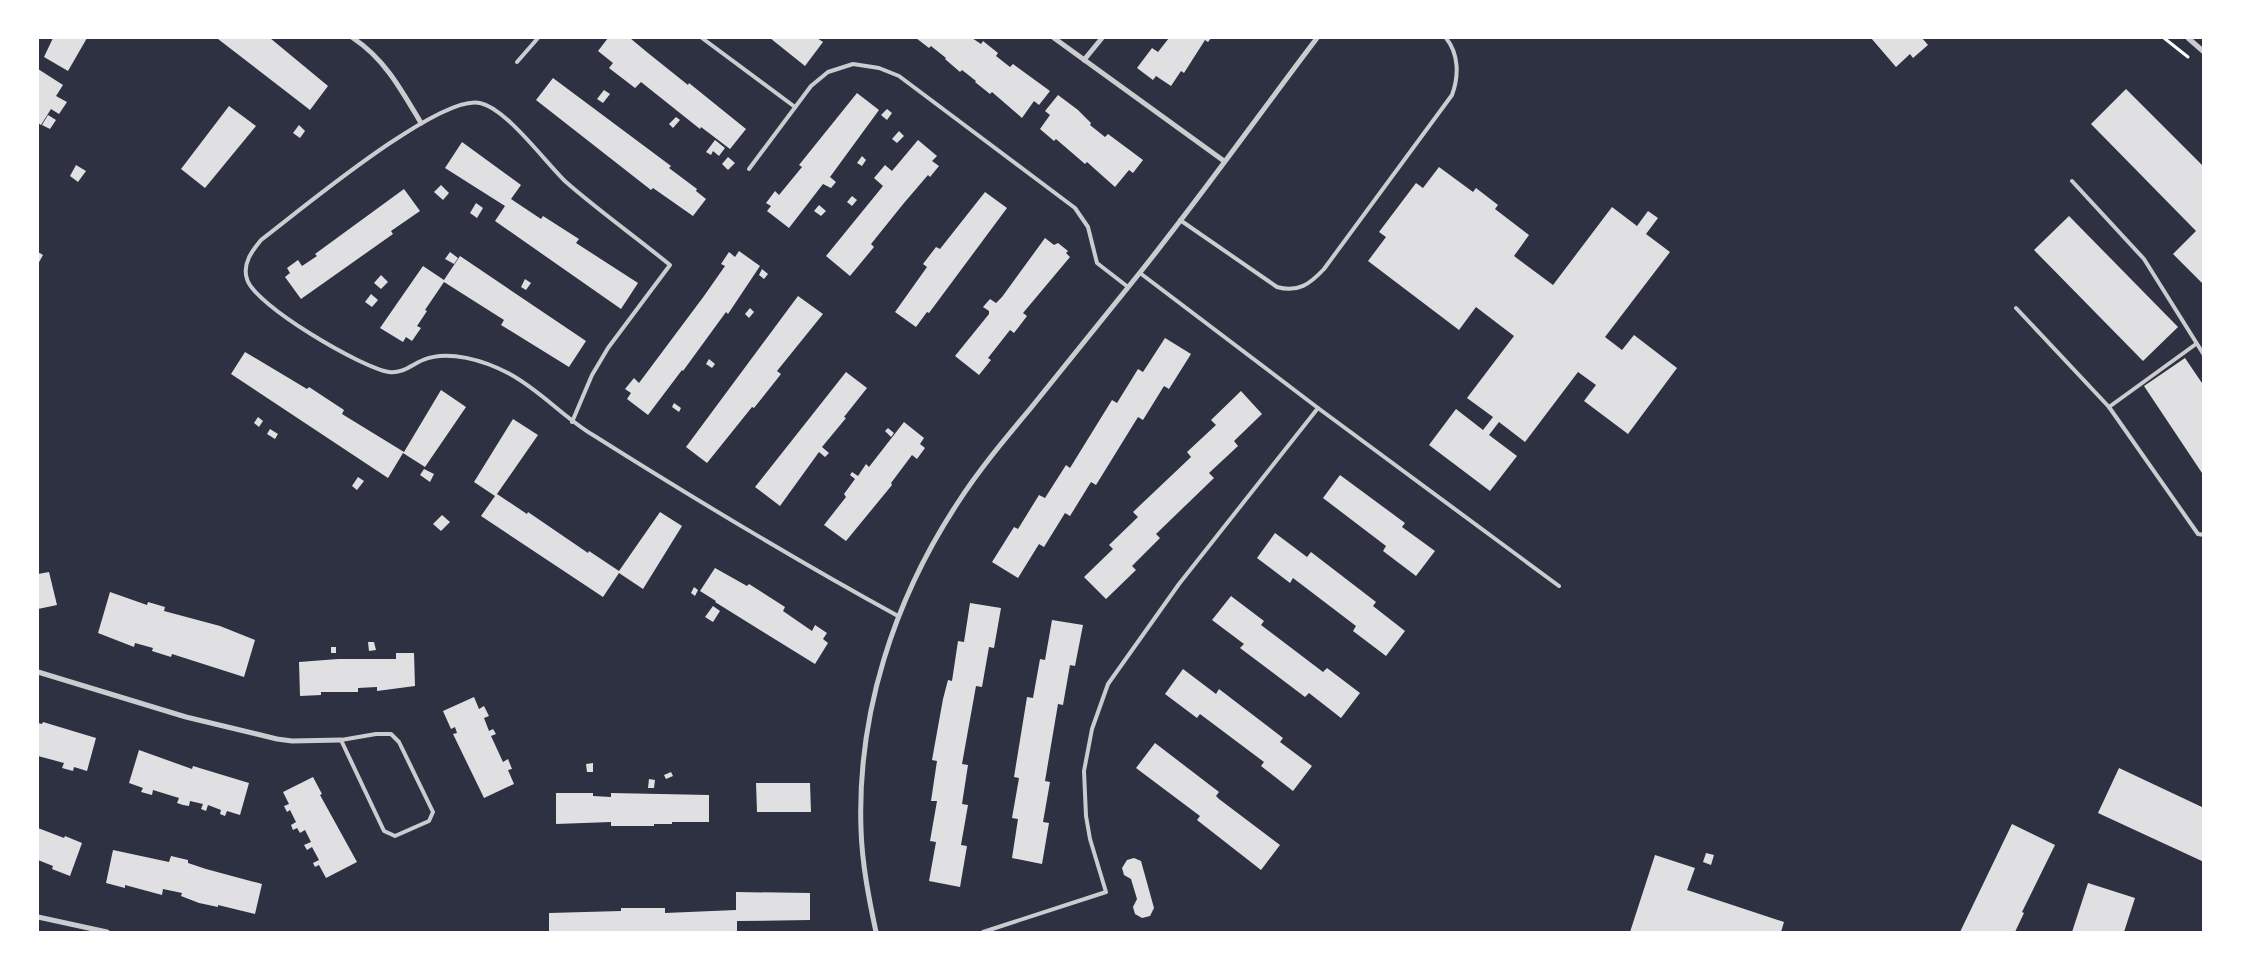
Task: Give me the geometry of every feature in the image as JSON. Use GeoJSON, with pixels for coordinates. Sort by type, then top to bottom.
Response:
{"type":"FeatureCollection","features":[{"type":"Feature","properties":{"kind":"street"},"geometry":{"type":"LineString","coordinates":[[353,38],[387,67],[422,123]]}},
{"type":"Feature","properties":{"kind":"street"},"geometry":{"type":"LineString","coordinates":[[1054,38],[1224,161]]}},
{"type":"Feature","properties":{"kind":"street"},"geometry":{"type":"LineString","coordinates":[[1084,60],[1102,38]]}},
{"type":"Feature","properties":{"kind":"street"},"geometry":{"type":"LineString","coordinates":[[876,932],[864,871],[861,831],[863,767],[878,677],[898,616],[940,533],[957,504],[991,456],[1140,273],[1317,38]]}},
{"type":"Feature","properties":{"kind":"street"},"geometry":{"type":"LineString","coordinates":[[2188,38],[2204,52]]}},
{"type":"Feature","properties":{"kind":"street"},"geometry":{"type":"LineString","coordinates":[[38,672],[186,717],[276,739],[292,741],[341,740]]}},
{"type":"Feature","properties":{"kind":"street"},"geometry":{"type":"LineString","coordinates":[[38,917],[107,932]]}},
{"type":"Feature","properties":{"kind":"lane"},"geometry":{"type":"LineString","coordinates":[[517,62],[538,38]]}},
{"type":"Feature","properties":{"kind":"lane"},"geometry":{"type":"LineString","coordinates":[[702,38],[795,107]]}},
{"type":"Feature","properties":{"kind":"lane"},"geometry":{"type":"LineString","coordinates":[[1180,220],[1277,287],[1290,290],[1313,281],[1324,269],[1452,95],[1456,82],[1456,62],[1446,38]]}},
{"type":"Feature","properties":{"kind":"lane"},"geometry":{"type":"LineString","coordinates":[[749,168],[819,77],[840,66],[853,64],[867,65],[899,76],[1075,208],[1088,227],[1098,262],[1128,288]]}},
{"type":"Feature","properties":{"kind":"lane"},"geometry":{"type":"LineString","coordinates":[[572,422],[592,375],[608,348],[670,265],[567,182],[496,110],[480,103],[466,102],[441,111],[367,159],[261,240],[246,263],[246,277],[250,287],[276,312],[367,366],[391,372],[400,371],[435,356],[470,359],[507,372],[520,380],[572,422],[808,567],[898,616]]}},
{"type":"Feature","properties":{"kind":"lane"},"geometry":{"type":"LineString","coordinates":[[2072,182],[2144,259],[2204,355]]}},
{"type":"Feature","properties":{"kind":"lane"},"geometry":{"type":"LineString","coordinates":[[1140,273],[1318,408],[1559,586]]}},
{"type":"Feature","properties":{"kind":"lane"},"geometry":{"type":"LineString","coordinates":[[2016,308],[2109,407],[2198,534],[2204,534]]}},
{"type":"Feature","properties":{"kind":"lane"},"geometry":{"type":"LineString","coordinates":[[2109,407],[2196,344]]}},
{"type":"Feature","properties":{"kind":"lane"},"geometry":{"type":"LineString","coordinates":[[983,932],[1106,892],[1090,839],[1086,816],[1084,772],[1092,729],[1105,691],[1179,584],[1318,408]]}},
{"type":"Feature","properties":{"kind":"lane"},"geometry":{"type":"LineString","coordinates":[[376,734],[391,734],[399,742],[433,812],[429,821],[396,836],[384,831],[341,740],[376,734]]}},
{"type":"Feature","properties":{"kind":"building"},"geometry":{"type":"Polygon","coordinates":[[[53,38],[87,38],[68,71],[44,57],[53,38]]]}},
{"type":"Feature","properties":{"kind":"building"},"geometry":{"type":"Polygon","coordinates":[[[219,38],[270,38],[328,86],[310,110],[219,38]]]}},
{"type":"Feature","properties":{"kind":"building"},"geometry":{"type":"Polygon","coordinates":[[[608,38],[630,38],[746,129],[730,149],[701,127],[700,129],[641,82],[635,88],[609,68],[613,63],[598,51],[608,38]]]}},
{"type":"Feature","properties":{"kind":"building"},"geometry":{"type":"Polygon","coordinates":[[[770,38],[817,38],[823,42],[805,66],[770,38]]]}},
{"type":"Feature","properties":{"kind":"building"},"geometry":{"type":"Polygon","coordinates":[[[916,38],[972,38],[981,44],[983,41],[998,53],[996,56],[1010,67],[1013,64],[1050,91],[1039,105],[1034,101],[1022,118],[992,92],[990,94],[962,70],[960,72],[931,46],[929,48],[916,38]]]}},
{"type":"Feature","properties":{"kind":"building"},"geometry":{"type":"Polygon","coordinates":[[[1169,38],[1211,38],[1208,42],[1205,40],[1184,73],[1181,71],[1171,86],[1156,76],[1153,80],[1137,68],[1152,48],[1158,52],[1169,38]]]}},
{"type":"Feature","properties":{"kind":"building"},"geometry":{"type":"Polygon","coordinates":[[[1871,38],[1922,38],[1928,45],[1913,58],[1910,54],[1896,67],[1871,38]]]}},
{"type":"Feature","properties":{"kind":"building"},"geometry":{"type":"Polygon","coordinates":[[[38,69],[63,85],[56,96],[67,102],[59,114],[51,109],[41,125],[38,123],[38,69]]]}},
{"type":"Feature","properties":{"kind":"building"},"geometry":{"type":"Polygon","coordinates":[[[553,78],[671,166],[669,168],[697,189],[696,191],[706,199],[693,216],[653,188],[651,190],[536,100],[553,78]]]}},
{"type":"Feature","properties":{"kind":"building"},"geometry":{"type":"Polygon","coordinates":[[[2126,89],[2204,167],[2204,285],[2173,254],[2196,231],[2091,124],[2126,89]]]}},
{"type":"Feature","properties":{"kind":"building"},"geometry":{"type":"Polygon","coordinates":[[[604,90],[610,94],[603,103],[597,99],[604,90]]]}},
{"type":"Feature","properties":{"kind":"building"},"geometry":{"type":"Polygon","coordinates":[[[857,93],[879,110],[830,177],[836,182],[831,188],[823,184],[789,228],[767,211],[771,206],[766,203],[775,191],[779,195],[802,167],[799,165],[857,93]]]}},
{"type":"Feature","properties":{"kind":"building"},"geometry":{"type":"Polygon","coordinates":[[[1058,95],[1078,110],[1091,123],[1090,125],[1105,137],[1108,134],[1143,160],[1133,173],[1129,170],[1115,187],[1087,162],[1085,164],[1056,139],[1054,141],[1040,129],[1050,115],[1045,111],[1058,95]]]}},
{"type":"Feature","properties":{"kind":"building"},"geometry":{"type":"Polygon","coordinates":[[[229,106],[256,126],[205,188],[181,169],[229,106]]]}},
{"type":"Feature","properties":{"kind":"building"},"geometry":{"type":"Polygon","coordinates":[[[887,109],[892,113],[887,120],[881,115],[887,109]]]}},
{"type":"Feature","properties":{"kind":"building"},"geometry":{"type":"Polygon","coordinates":[[[48,115],[56,120],[50,129],[42,125],[48,115]]]}},
{"type":"Feature","properties":{"kind":"building"},"geometry":{"type":"Polygon","coordinates":[[[676,117],[680,120],[673,128],[669,124],[676,117]]]}},
{"type":"Feature","properties":{"kind":"building"},"geometry":{"type":"Polygon","coordinates":[[[299,125],[305,131],[300,138],[293,133],[299,125]]]}},
{"type":"Feature","properties":{"kind":"building"},"geometry":{"type":"Polygon","coordinates":[[[899,131],[904,136],[897,143],[892,139],[899,131]]]}},
{"type":"Feature","properties":{"kind":"building"},"geometry":{"type":"Polygon","coordinates":[[[715,140],[725,148],[719,156],[713,151],[711,155],[706,152],[715,140]]]}},
{"type":"Feature","properties":{"kind":"building"},"geometry":{"type":"Polygon","coordinates":[[[918,140],[937,156],[932,161],[939,166],[930,177],[928,175],[904,203],[871,244],[874,247],[850,276],[826,256],[883,186],[874,178],[885,165],[892,171],[918,140]]]}},
{"type":"Feature","properties":{"kind":"building"},"geometry":{"type":"Polygon","coordinates":[[[462,142],[521,185],[511,199],[541,219],[543,216],[579,239],[576,243],[638,283],[621,309],[495,221],[505,206],[445,168],[462,142]]]}},
{"type":"Feature","properties":{"kind":"building"},"geometry":{"type":"Polygon","coordinates":[[[862,156],[866,160],[862,166],[857,163],[862,156]]]}},
{"type":"Feature","properties":{"kind":"building"},"geometry":{"type":"Polygon","coordinates":[[[728,157],[735,163],[728,170],[722,164],[728,157]]]}},
{"type":"Feature","properties":{"kind":"building"},"geometry":{"type":"Polygon","coordinates":[[[76,165],[86,171],[78,182],[70,176],[76,165]]]}},
{"type":"Feature","properties":{"kind":"building"},"geometry":{"type":"Polygon","coordinates":[[[1439,167],[1473,192],[1476,188],[1498,205],[1495,209],[1529,235],[1514,256],[1553,285],[1612,207],[1637,226],[1648,211],[1658,218],[1646,234],[1670,252],[1605,337],[1622,350],[1634,335],[1677,368],[1628,434],[1584,401],[1596,385],[1578,372],[1525,442],[1499,422],[1489,435],[1517,456],[1490,491],[1429,445],[1456,409],[1483,430],[1493,417],[1467,398],[1514,336],[1476,307],[1459,330],[1368,261],[1386,237],[1379,232],[1416,183],[1423,188],[1439,167]]]}},
{"type":"Feature","properties":{"kind":"building"},"geometry":{"type":"Polygon","coordinates":[[[441,185],[449,193],[443,200],[434,192],[441,185]]]}},
{"type":"Feature","properties":{"kind":"building"},"geometry":{"type":"Polygon","coordinates":[[[404,189],[420,211],[391,231],[393,234],[301,299],[285,277],[290,273],[287,268],[298,260],[302,266],[317,256],[315,254],[404,189]]]}},
{"type":"Feature","properties":{"kind":"building"},"geometry":{"type":"Polygon","coordinates":[[[985,192],[1007,208],[929,313],[927,312],[916,327],[895,312],[927,267],[923,264],[936,247],[940,249],[985,192]]]}},
{"type":"Feature","properties":{"kind":"building"},"geometry":{"type":"Polygon","coordinates":[[[852,196],[857,200],[852,206],[847,202],[852,196]]]}},
{"type":"Feature","properties":{"kind":"building"},"geometry":{"type":"Polygon","coordinates":[[[476,203],[483,208],[477,218],[470,213],[476,203]]]}},
{"type":"Feature","properties":{"kind":"building"},"geometry":{"type":"Polygon","coordinates":[[[819,205],[826,211],[821,216],[814,211],[819,205]]]}},
{"type":"Feature","properties":{"kind":"building"},"geometry":{"type":"Polygon","coordinates":[[[2069,216],[2178,327],[2143,361],[2034,250],[2069,216]]]}},
{"type":"Feature","properties":{"kind":"building"},"geometry":{"type":"Polygon","coordinates":[[[1045,238],[1054,245],[1058,243],[1068,251],[1066,253],[1070,257],[1023,313],[1027,316],[1014,333],[1010,330],[988,358],[991,360],[979,375],[955,356],[989,314],[989,311],[983,307],[990,299],[996,303],[1002,297],[1045,238]]]}},
{"type":"Feature","properties":{"kind":"building"},"geometry":{"type":"Polygon","coordinates":[[[739,251],[760,266],[728,314],[726,312],[648,415],[627,399],[631,393],[625,389],[634,378],[639,383],[725,266],[721,264],[729,252],[735,257],[739,251]]]}},
{"type":"Feature","properties":{"kind":"building"},"geometry":{"type":"Polygon","coordinates":[[[38,252],[43,255],[38,264],[38,252]]]}},
{"type":"Feature","properties":{"kind":"building"},"geometry":{"type":"Polygon","coordinates":[[[450,252],[458,258],[454,264],[445,259],[450,252]]]}},
{"type":"Feature","properties":{"kind":"building"},"geometry":{"type":"Polygon","coordinates":[[[460,256],[586,341],[569,367],[501,325],[504,320],[444,282],[425,310],[427,311],[417,326],[421,328],[412,341],[406,337],[403,342],[380,328],[423,266],[444,280],[460,256]]]}},
{"type":"Feature","properties":{"kind":"building"},"geometry":{"type":"Polygon","coordinates":[[[762,269],[768,274],[764,279],[759,275],[762,269]]]}},
{"type":"Feature","properties":{"kind":"building"},"geometry":{"type":"Polygon","coordinates":[[[381,275],[388,282],[381,289],[374,283],[381,275]]]}},
{"type":"Feature","properties":{"kind":"building"},"geometry":{"type":"Polygon","coordinates":[[[525,279],[531,283],[526,290],[521,287],[525,279]]]}},
{"type":"Feature","properties":{"kind":"building"},"geometry":{"type":"Polygon","coordinates":[[[371,294],[378,300],[372,307],[365,302],[371,294]]]}},
{"type":"Feature","properties":{"kind":"building"},"geometry":{"type":"Polygon","coordinates":[[[798,296],[823,314],[777,371],[781,374],[707,463],[686,447],[798,296]]]}},
{"type":"Feature","properties":{"kind":"building"},"geometry":{"type":"Polygon","coordinates":[[[750,308],[754,312],[749,318],[745,314],[750,308]]]}},
{"type":"Feature","properties":{"kind":"building"},"geometry":{"type":"Polygon","coordinates":[[[1165,338],[1191,354],[1169,389],[1164,386],[1143,420],[1138,417],[1096,485],[1091,482],[1070,516],[1065,513],[1044,547],[1039,544],[1018,578],[992,562],[1014,527],[1018,529],[1039,495],[1045,498],[1066,465],[1070,468],[1112,400],[1117,403],[1138,369],[1143,372],[1165,338]]]}},
{"type":"Feature","properties":{"kind":"building"},"geometry":{"type":"Polygon","coordinates":[[[245,352],[307,389],[309,387],[344,410],[342,414],[404,452],[441,390],[466,407],[425,467],[403,453],[388,478],[231,374],[245,352]]]}},
{"type":"Feature","properties":{"kind":"building"},"geometry":{"type":"Polygon","coordinates":[[[2185,358],[2204,386],[2204,476],[2144,386],[2185,358]]]}},
{"type":"Feature","properties":{"kind":"building"},"geometry":{"type":"Polygon","coordinates":[[[709,359],[715,364],[712,368],[706,364],[709,359]]]}},
{"type":"Feature","properties":{"kind":"building"},"geometry":{"type":"Polygon","coordinates":[[[846,372],[867,388],[822,447],[829,453],[825,457],[819,452],[780,506],[755,487],[846,372]]]}},
{"type":"Feature","properties":{"kind":"building"},"geometry":{"type":"Polygon","coordinates":[[[1241,391],[1262,414],[1234,441],[1238,446],[1209,473],[1214,478],[1156,534],[1160,538],[1132,566],[1136,570],[1106,599],[1084,577],[1113,549],[1109,545],[1138,517],[1133,512],[1191,457],[1187,452],[1216,425],[1211,420],[1241,391]]]}},
{"type":"Feature","properties":{"kind":"building"},"geometry":{"type":"Polygon","coordinates":[[[674,403],[681,408],[679,412],[672,407],[674,403]]]}},
{"type":"Feature","properties":{"kind":"building"},"geometry":{"type":"Polygon","coordinates":[[[258,417],[263,421],[259,427],[254,423],[258,417]]]}},
{"type":"Feature","properties":{"kind":"building"},"geometry":{"type":"Polygon","coordinates":[[[513,419],[538,435],[497,494],[527,514],[528,512],[588,553],[589,551],[619,571],[660,512],[682,526],[643,589],[619,573],[603,597],[481,516],[495,496],[474,482],[513,419]]]}},
{"type":"Feature","properties":{"kind":"building"},"geometry":{"type":"Polygon","coordinates":[[[904,422],[924,438],[920,444],[925,448],[917,459],[912,455],[891,483],[892,485],[846,541],[824,525],[846,497],[844,494],[855,479],[850,475],[852,472],[858,476],[866,464],[869,467],[904,422]]]}},
{"type":"Feature","properties":{"kind":"building"},"geometry":{"type":"Polygon","coordinates":[[[888,428],[894,433],[891,437],[885,431],[888,428]]]}},
{"type":"Feature","properties":{"kind":"building"},"geometry":{"type":"Polygon","coordinates":[[[270,429],[278,434],[275,439],[267,434],[270,429]]]}},
{"type":"Feature","properties":{"kind":"building"},"geometry":{"type":"Polygon","coordinates":[[[424,469],[434,474],[430,482],[420,475],[424,469]]]}},
{"type":"Feature","properties":{"kind":"building"},"geometry":{"type":"Polygon","coordinates":[[[1340,475],[1405,523],[1402,527],[1435,551],[1416,576],[1383,551],[1386,546],[1323,498],[1340,475]]]}},
{"type":"Feature","properties":{"kind":"building"},"geometry":{"type":"Polygon","coordinates":[[[358,477],[364,481],[357,490],[352,486],[358,477]]]}},
{"type":"Feature","properties":{"kind":"building"},"geometry":{"type":"Polygon","coordinates":[[[442,515],[450,522],[441,531],[433,524],[442,515]]]}},
{"type":"Feature","properties":{"kind":"building"},"geometry":{"type":"Polygon","coordinates":[[[1275,533],[1307,557],[1311,552],[1376,602],[1373,606],[1405,631],[1386,656],[1353,631],[1356,626],[1293,578],[1290,583],[1257,558],[1275,533]]]}},
{"type":"Feature","properties":{"kind":"building"},"geometry":{"type":"Polygon","coordinates":[[[715,568],[747,586],[749,584],[785,607],[783,611],[812,631],[815,625],[827,633],[823,639],[828,643],[815,664],[700,591],[715,568]]]}},
{"type":"Feature","properties":{"kind":"building"},"geometry":{"type":"Polygon","coordinates":[[[49,572],[57,605],[38,609],[38,574],[49,572]]]}},
{"type":"Feature","properties":{"kind":"building"},"geometry":{"type":"Polygon","coordinates":[[[694,587],[698,590],[695,596],[691,593],[694,587]]]}},
{"type":"Feature","properties":{"kind":"building"},"geometry":{"type":"Polygon","coordinates":[[[110,592],[147,605],[148,602],[165,607],[164,611],[220,626],[255,640],[244,677],[172,654],[171,657],[152,651],[153,648],[135,643],[134,647],[98,633],[110,592]]]}},
{"type":"Feature","properties":{"kind":"building"},"geometry":{"type":"Polygon","coordinates":[[[1231,596],[1264,621],[1261,625],[1323,672],[1327,668],[1360,693],[1341,718],[1309,693],[1305,697],[1240,648],[1244,644],[1212,620],[1231,596]]]}},
{"type":"Feature","properties":{"kind":"building"},"geometry":{"type":"Polygon","coordinates":[[[970,603],[1001,608],[994,648],[989,647],[982,687],[976,686],[962,764],[968,765],[962,804],[968,805],[961,845],[967,846],[960,887],[929,881],[936,842],[930,841],[937,801],[931,801],[937,761],[932,760],[943,699],[948,680],[952,681],[958,641],[964,642],[970,603]]]}},
{"type":"Feature","properties":{"kind":"building"},"geometry":{"type":"Polygon","coordinates":[[[713,606],[720,611],[713,622],[705,617],[713,606]]]}},
{"type":"Feature","properties":{"kind":"building"},"geometry":{"type":"Polygon","coordinates":[[[1052,620],[1083,625],[1075,666],[1070,665],[1063,705],[1058,704],[1045,781],[1050,782],[1043,822],[1049,823],[1042,864],[1012,858],[1018,819],[1012,818],[1019,778],[1014,777],[1027,697],[1033,698],[1040,659],[1045,660],[1052,620]]]}},
{"type":"Feature","properties":{"kind":"building"},"geometry":{"type":"Polygon","coordinates":[[[368,642],[374,642],[376,650],[369,651],[368,642]]]}},
{"type":"Feature","properties":{"kind":"building"},"geometry":{"type":"Polygon","coordinates":[[[331,647],[336,647],[336,653],[331,653],[331,647]]]}},
{"type":"Feature","properties":{"kind":"building"},"geometry":{"type":"Polygon","coordinates":[[[396,653],[414,653],[415,686],[377,691],[377,687],[358,688],[358,692],[321,692],[321,695],[300,696],[299,662],[338,659],[396,659],[396,653]]]}},
{"type":"Feature","properties":{"kind":"building"},"geometry":{"type":"Polygon","coordinates":[[[1183,669],[1216,694],[1219,689],[1283,738],[1280,742],[1312,766],[1293,791],[1261,766],[1264,762],[1200,714],[1197,718],[1165,694],[1183,669]]]}},
{"type":"Feature","properties":{"kind":"building"},"geometry":{"type":"Polygon","coordinates":[[[474,697],[479,709],[484,706],[489,716],[484,718],[489,731],[493,729],[496,734],[491,736],[503,762],[508,759],[512,769],[508,770],[514,784],[484,798],[453,734],[457,733],[455,727],[451,729],[443,711],[474,697]]]}},
{"type":"Feature","properties":{"kind":"building"},"geometry":{"type":"Polygon","coordinates":[[[43,722],[96,738],[87,771],[74,767],[73,771],[62,768],[64,763],[38,756],[38,723],[42,724],[43,722]]]}},
{"type":"Feature","properties":{"kind":"building"},"geometry":{"type":"Polygon","coordinates":[[[1155,743],[1219,792],[1216,796],[1219,799],[1280,845],[1261,870],[1197,820],[1200,816],[1136,768],[1155,743]]]}},
{"type":"Feature","properties":{"kind":"building"},"geometry":{"type":"Polygon","coordinates":[[[139,750],[192,769],[193,766],[249,783],[240,815],[227,811],[225,816],[220,814],[221,810],[208,805],[206,811],[201,809],[203,804],[190,801],[189,806],[183,805],[177,803],[179,798],[153,790],[152,795],[141,792],[143,788],[129,783],[139,750]]]}},
{"type":"Feature","properties":{"kind":"building"},"geometry":{"type":"Polygon","coordinates":[[[593,763],[593,772],[587,772],[586,764],[593,763]]]}},
{"type":"Feature","properties":{"kind":"building"},"geometry":{"type":"Polygon","coordinates":[[[2119,768],[2204,808],[2204,862],[2098,813],[2119,768]]]}},
{"type":"Feature","properties":{"kind":"building"},"geometry":{"type":"Polygon","coordinates":[[[671,772],[673,776],[666,779],[664,775],[671,772]]]}},
{"type":"Feature","properties":{"kind":"building"},"geometry":{"type":"Polygon","coordinates":[[[313,777],[322,794],[320,795],[357,862],[326,878],[319,865],[315,867],[313,863],[319,860],[312,847],[307,850],[304,845],[311,842],[305,830],[300,833],[297,828],[293,830],[291,825],[296,822],[290,810],[287,812],[284,806],[289,804],[283,792],[313,777]]]}},
{"type":"Feature","properties":{"kind":"building"},"geometry":{"type":"Polygon","coordinates":[[[649,779],[655,780],[654,788],[648,788],[649,779]]]}},
{"type":"Feature","properties":{"kind":"building"},"geometry":{"type":"Polygon","coordinates":[[[756,783],[810,783],[811,812],[757,812],[756,783]]]}},
{"type":"Feature","properties":{"kind":"building"},"geometry":{"type":"Polygon","coordinates":[[[556,793],[593,793],[593,796],[611,797],[611,793],[709,795],[709,822],[672,822],[672,824],[654,824],[654,826],[611,826],[611,822],[556,824],[556,793]]]}},
{"type":"Feature","properties":{"kind":"building"},"geometry":{"type":"Polygon","coordinates":[[[2012,824],[2055,845],[2022,912],[2024,913],[2015,932],[1960,932],[2012,824]]]}},
{"type":"Feature","properties":{"kind":"building"},"geometry":{"type":"Polygon","coordinates":[[[38,828],[82,843],[70,876],[52,869],[53,866],[38,860],[38,828]]]}},
{"type":"Feature","properties":{"kind":"building"},"geometry":{"type":"Polygon","coordinates":[[[113,850],[169,862],[171,856],[188,860],[188,863],[206,869],[262,884],[255,914],[218,905],[218,907],[199,903],[181,896],[182,893],[163,889],[162,895],[125,885],[125,888],[106,883],[113,850]]]}},
{"type":"Feature","properties":{"kind":"building"},"geometry":{"type":"Polygon","coordinates":[[[1706,853],[1714,855],[1711,865],[1703,862],[1706,853]]]}},
{"type":"Feature","properties":{"kind":"building"},"geometry":{"type":"Polygon","coordinates":[[[1655,855],[1695,868],[1687,890],[1784,922],[1781,932],[1630,932],[1655,855]]]}},
{"type":"Feature","properties":{"kind":"building"},"geometry":{"type":"Polygon","coordinates":[[[1134,858],[1141,861],[1154,908],[1150,916],[1142,918],[1135,914],[1133,907],[1137,899],[1131,879],[1124,875],[1122,868],[1127,860],[1134,858]]]}},
{"type":"Feature","properties":{"kind":"building"},"geometry":{"type":"Polygon","coordinates":[[[2088,883],[2135,898],[2124,932],[2072,932],[2088,883]]]}},
{"type":"Feature","properties":{"kind":"building"},"geometry":{"type":"Polygon","coordinates":[[[736,892],[810,893],[810,920],[737,921],[737,932],[549,932],[549,913],[621,911],[621,908],[665,908],[665,913],[736,910],[736,892]]]}}]}
